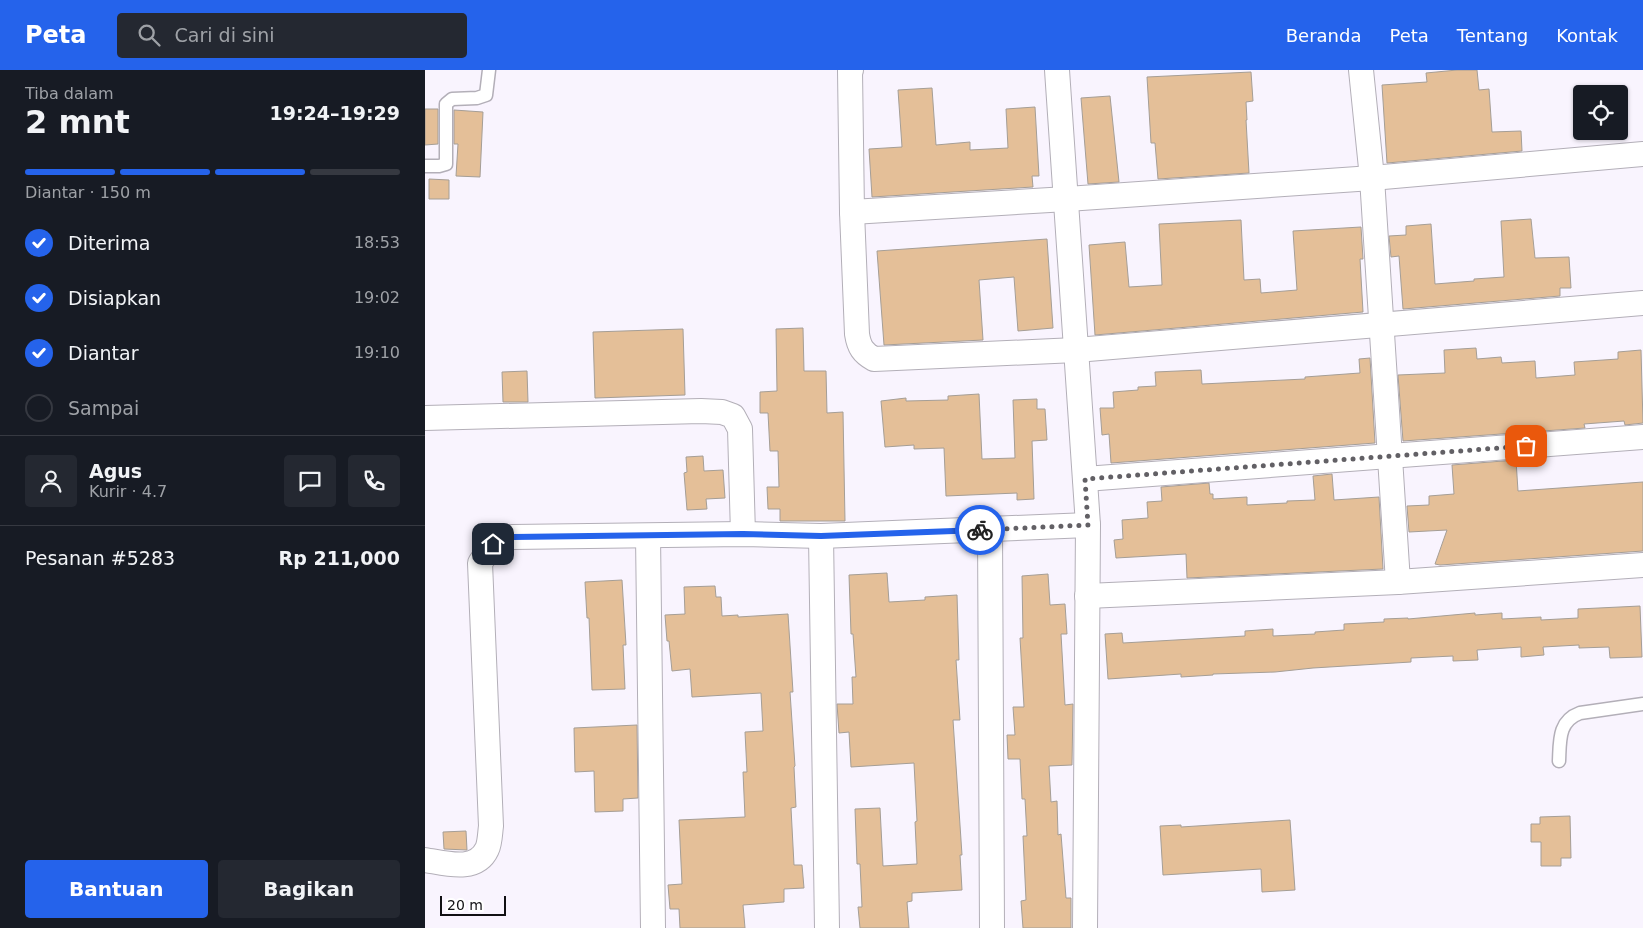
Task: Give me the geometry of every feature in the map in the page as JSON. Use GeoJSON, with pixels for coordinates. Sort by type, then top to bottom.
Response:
{"type":"FeatureCollection","features":[{"type":"Feature","properties":{"kind":"street"},"geometry":{"type":"LineString","coordinates":[[851,70],[849,71],[852,212],[857,334],[859,346],[866,354],[875,359],[1077,350],[1643,303]]}},
{"type":"Feature","properties":{"kind":"street"},"geometry":{"type":"LineString","coordinates":[[1057,70],[1088,525],[1085,928]]}},
{"type":"Feature","properties":{"kind":"street"},"geometry":{"type":"LineString","coordinates":[[1361,70],[1372,178],[1398,582]]}},
{"type":"Feature","properties":{"kind":"street"},"geometry":{"type":"LineString","coordinates":[[852,212],[1372,178],[1643,154]]}},
{"type":"Feature","properties":{"kind":"street"},"geometry":{"type":"LineString","coordinates":[[425,418],[701,411],[722,412],[733,416],[740,429],[743,534]]}},
{"type":"Feature","properties":{"kind":"street"},"geometry":{"type":"LineString","coordinates":[[1085,479],[1643,437]]}},
{"type":"Feature","properties":{"kind":"street"},"geometry":{"type":"LineString","coordinates":[[425,860],[462,866],[478,861],[487,849],[491,826],[480,564],[493,544],[513,537],[743,534],[821,536],[1088,525]]}},
{"type":"Feature","properties":{"kind":"street"},"geometry":{"type":"LineString","coordinates":[[990,530],[992,928]]}},
{"type":"Feature","properties":{"kind":"street"},"geometry":{"type":"LineString","coordinates":[[648,536],[653,928]]}},
{"type":"Feature","properties":{"kind":"street"},"geometry":{"type":"LineString","coordinates":[[821,536],[827,928]]}},
{"type":"Feature","properties":{"kind":"street"},"geometry":{"type":"LineString","coordinates":[[1087,596],[1398,582],[1643,565]]}},
{"type":"Feature","properties":{"kind":"lane"},"geometry":{"type":"LineString","coordinates":[[425,166],[446,164],[446,104],[452,99],[477,98],[486,95],[489,70]]}},
{"type":"Feature","properties":{"kind":"lane"},"geometry":{"type":"LineString","coordinates":[[1559,761],[1561,735],[1566,721],[1573,716],[1581,713],[1643,704]]}},
{"type":"Feature","properties":{"kind":"building"},"geometry":{"type":"Polygon","coordinates":[[[1477,70],[1479,90],[1489,89],[1492,132],[1521,131],[1522,151],[1387,163],[1382,85],[1427,82],[1426,73],[1477,70]]]}},
{"type":"Feature","properties":{"kind":"building"},"geometry":{"type":"Polygon","coordinates":[[[1251,72],[1253,101],[1246,102],[1249,173],[1158,179],[1155,143],[1151,143],[1147,77],[1251,72]]]}},
{"type":"Feature","properties":{"kind":"building"},"geometry":{"type":"Polygon","coordinates":[[[932,88],[936,145],[970,142],[970,150],[1008,148],[1006,109],[1035,107],[1039,176],[1032,176],[1033,187],[872,197],[869,149],[902,147],[898,90],[932,88]]]}},
{"type":"Feature","properties":{"kind":"building"},"geometry":{"type":"Polygon","coordinates":[[[1110,96],[1119,182],[1088,184],[1081,98],[1110,96]]]}},
{"type":"Feature","properties":{"kind":"building"},"geometry":{"type":"Polygon","coordinates":[[[425,109],[438,109],[438,144],[425,145],[425,109]]]}},
{"type":"Feature","properties":{"kind":"building"},"geometry":{"type":"Polygon","coordinates":[[[454,110],[483,112],[480,177],[456,176],[458,144],[454,144],[454,110]]]}},
{"type":"Feature","properties":{"kind":"building"},"geometry":{"type":"Polygon","coordinates":[[[429,179],[449,180],[449,199],[429,199],[429,179]]]}},
{"type":"Feature","properties":{"kind":"building"},"geometry":{"type":"Polygon","coordinates":[[[1531,219],[1535,258],[1569,257],[1571,288],[1560,288],[1560,296],[1403,309],[1399,256],[1391,257],[1389,236],[1406,235],[1406,226],[1431,224],[1435,284],[1474,281],[1474,279],[1504,277],[1501,221],[1531,219]]]}},
{"type":"Feature","properties":{"kind":"building"},"geometry":{"type":"Polygon","coordinates":[[[1241,220],[1244,280],[1260,279],[1261,293],[1297,290],[1293,231],[1361,227],[1363,259],[1360,259],[1363,312],[1095,335],[1089,245],[1125,242],[1129,287],[1162,285],[1159,224],[1241,220]]]}},
{"type":"Feature","properties":{"kind":"building"},"geometry":{"type":"Polygon","coordinates":[[[1047,239],[1053,328],[1018,331],[1014,277],[979,280],[983,340],[884,345],[877,251],[1047,239]]]}},
{"type":"Feature","properties":{"kind":"building"},"geometry":{"type":"Polygon","coordinates":[[[803,328],[804,371],[826,371],[827,413],[843,412],[845,521],[780,521],[780,509],[768,509],[767,487],[779,487],[778,451],[770,451],[768,413],[760,413],[760,392],[777,391],[776,329],[803,328]]]}},
{"type":"Feature","properties":{"kind":"building"},"geometry":{"type":"Polygon","coordinates":[[[683,329],[685,395],[595,398],[593,332],[683,329]]]}},
{"type":"Feature","properties":{"kind":"building"},"geometry":{"type":"Polygon","coordinates":[[[1476,348],[1477,359],[1501,357],[1502,363],[1535,361],[1536,378],[1575,375],[1574,362],[1618,359],[1618,352],[1641,350],[1643,423],[1625,425],[1624,421],[1584,424],[1585,428],[1403,441],[1398,375],[1445,373],[1444,350],[1476,348]]]}},
{"type":"Feature","properties":{"kind":"building"},"geometry":{"type":"Polygon","coordinates":[[[1370,358],[1375,443],[1111,463],[1109,434],[1102,435],[1100,408],[1114,408],[1113,392],[1156,386],[1155,372],[1201,370],[1202,384],[1305,379],[1305,377],[1360,373],[1359,359],[1370,358]]]}},
{"type":"Feature","properties":{"kind":"building"},"geometry":{"type":"Polygon","coordinates":[[[527,371],[528,402],[503,402],[502,372],[527,371]]]}},
{"type":"Feature","properties":{"kind":"building"},"geometry":{"type":"Polygon","coordinates":[[[979,394],[982,459],[1015,458],[1013,400],[1037,399],[1037,409],[1045,409],[1047,440],[1032,441],[1034,499],[1017,500],[1017,493],[946,496],[944,448],[914,449],[914,445],[885,447],[881,401],[906,398],[906,401],[948,400],[948,396],[979,394]]]}},
{"type":"Feature","properties":{"kind":"building"},"geometry":{"type":"Polygon","coordinates":[[[703,456],[704,471],[723,470],[725,498],[706,499],[707,509],[687,510],[684,473],[687,472],[686,457],[703,456]]]}},
{"type":"Feature","properties":{"kind":"building"},"geometry":{"type":"Polygon","coordinates":[[[1516,460],[1518,491],[1643,482],[1643,551],[1435,564],[1447,530],[1409,532],[1407,506],[1429,505],[1429,496],[1454,494],[1452,465],[1516,460]]]}},
{"type":"Feature","properties":{"kind":"building"},"geometry":{"type":"Polygon","coordinates":[[[1332,474],[1334,500],[1379,497],[1383,569],[1187,578],[1186,554],[1116,558],[1114,540],[1123,539],[1122,520],[1148,518],[1147,502],[1162,501],[1161,487],[1209,483],[1210,494],[1213,494],[1213,499],[1247,497],[1247,505],[1287,503],[1287,501],[1315,500],[1313,476],[1332,474]]]}},
{"type":"Feature","properties":{"kind":"building"},"geometry":{"type":"Polygon","coordinates":[[[887,573],[889,602],[925,600],[925,597],[957,595],[959,660],[956,660],[960,720],[953,720],[962,855],[960,855],[962,890],[912,893],[912,901],[907,902],[909,928],[860,928],[858,907],[862,907],[860,864],[857,864],[855,809],[880,808],[883,866],[917,864],[914,763],[851,767],[849,732],[839,733],[837,704],[853,704],[852,677],[856,677],[853,634],[851,634],[849,575],[887,573]]]}},
{"type":"Feature","properties":{"kind":"building"},"geometry":{"type":"Polygon","coordinates":[[[1048,574],[1050,605],[1065,604],[1067,634],[1061,634],[1065,705],[1073,704],[1072,765],[1049,766],[1051,802],[1057,801],[1058,835],[1061,834],[1066,898],[1071,898],[1071,928],[1023,928],[1021,901],[1026,900],[1023,836],[1027,836],[1025,799],[1022,799],[1020,759],[1008,759],[1007,735],[1015,735],[1013,707],[1024,707],[1020,638],[1023,638],[1022,576],[1048,574]]]}},
{"type":"Feature","properties":{"kind":"building"},"geometry":{"type":"Polygon","coordinates":[[[622,580],[626,645],[623,645],[625,689],[592,690],[589,618],[587,618],[585,582],[622,580]]]}},
{"type":"Feature","properties":{"kind":"building"},"geometry":{"type":"Polygon","coordinates":[[[715,586],[716,597],[721,597],[722,616],[788,614],[793,692],[790,692],[796,807],[791,808],[794,865],[802,865],[804,888],[784,889],[784,902],[743,905],[745,928],[680,928],[679,909],[670,909],[668,885],[682,884],[679,820],[745,817],[743,772],[747,772],[745,732],[763,731],[761,693],[692,697],[690,669],[672,671],[665,615],[685,614],[684,587],[715,586]]]}},
{"type":"Feature","properties":{"kind":"building"},"geometry":{"type":"Polygon","coordinates":[[[1640,606],[1642,657],[1610,658],[1609,647],[1579,648],[1579,645],[1543,647],[1544,655],[1521,657],[1521,647],[1477,650],[1478,660],[1453,661],[1453,656],[1411,658],[1411,662],[1275,672],[1181,677],[1181,674],[1108,679],[1105,634],[1122,633],[1123,643],[1245,636],[1245,631],[1273,629],[1273,636],[1315,634],[1315,632],[1344,630],[1344,624],[1384,622],[1384,619],[1502,613],[1502,619],[1541,617],[1541,620],[1578,618],[1578,609],[1640,606]]]}},
{"type":"Feature","properties":{"kind":"building"},"geometry":{"type":"Polygon","coordinates":[[[637,725],[638,798],[623,799],[623,811],[595,812],[594,771],[575,772],[574,728],[637,725]]]}},
{"type":"Feature","properties":{"kind":"building"},"geometry":{"type":"Polygon","coordinates":[[[1570,816],[1571,858],[1561,858],[1561,866],[1541,866],[1541,842],[1531,842],[1531,824],[1540,824],[1540,817],[1570,816]]]}},
{"type":"Feature","properties":{"kind":"building"},"geometry":{"type":"Polygon","coordinates":[[[1290,820],[1295,890],[1262,892],[1261,869],[1163,875],[1160,826],[1181,825],[1181,827],[1290,820]]]}},
{"type":"Feature","properties":{"kind":"building"},"geometry":{"type":"Polygon","coordinates":[[[466,831],[467,850],[444,849],[443,832],[466,831]]]}},
{"type":"Feature","properties":{"kind":"way so far"},"geometry":{"type":"LineString","coordinates":[[980,530],[1088,525],[1085,479],[1526,446]]}},
{"type":"Feature","properties":{"kind":"route"},"geometry":{"type":"LineString","coordinates":[[493,544],[513,537],[743,534],[821,536],[980,530]]}}]}
